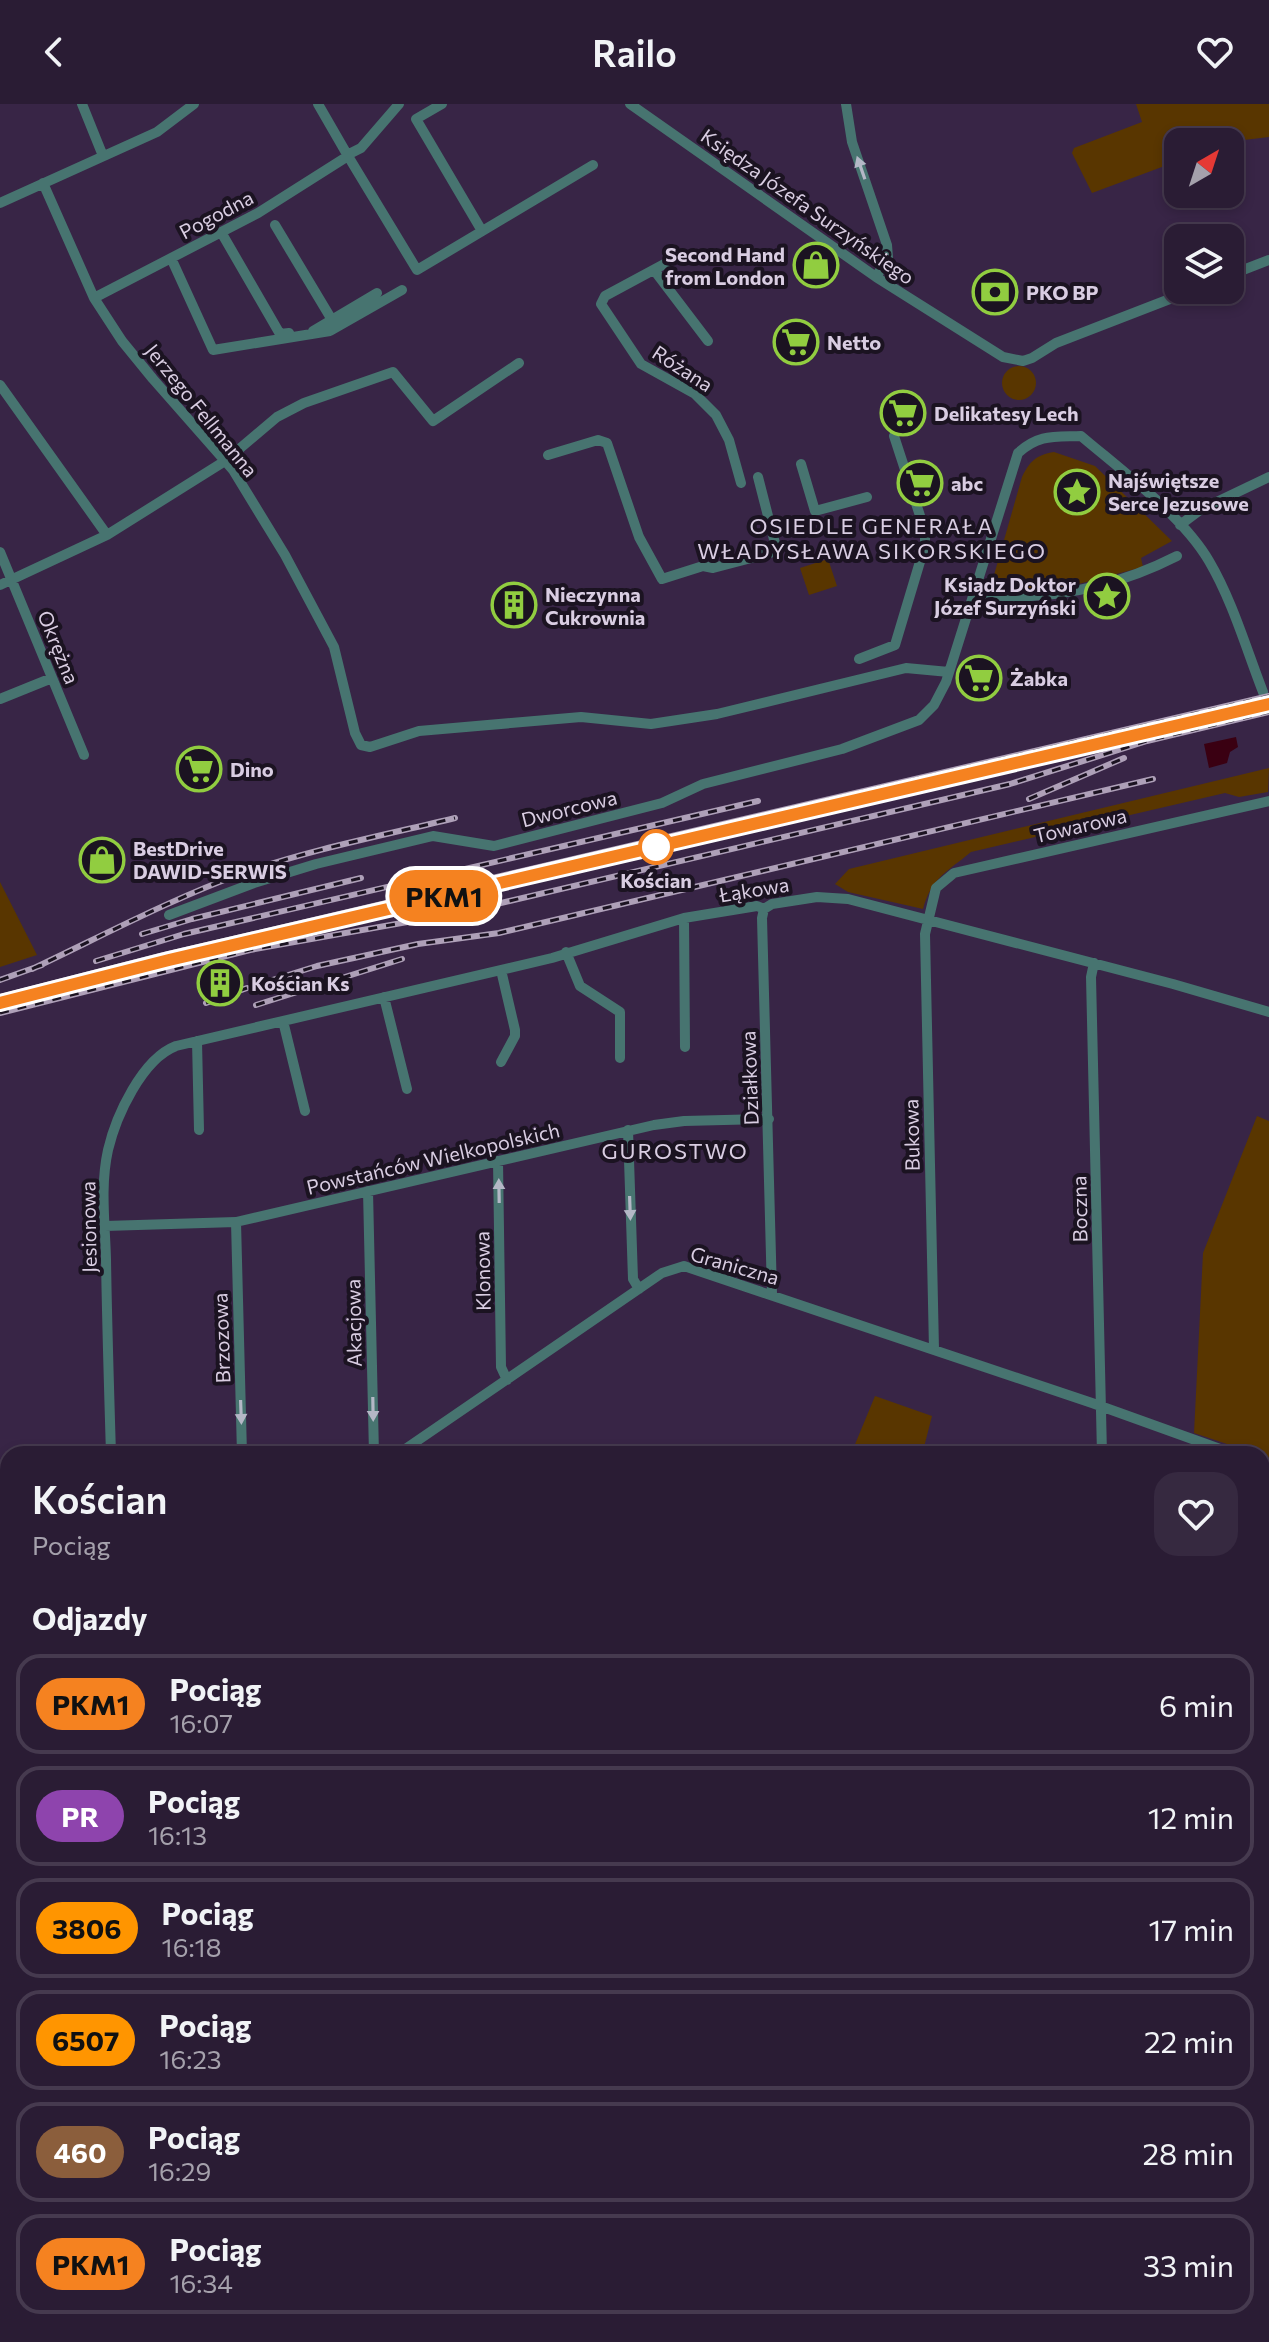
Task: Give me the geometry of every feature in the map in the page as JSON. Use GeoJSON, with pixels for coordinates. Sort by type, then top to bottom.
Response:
{"type":"FeatureCollection","features":[{"type":"Feature","properties":{"kind":"street"},"geometry":{"type":"LineString","coordinates":[[82,104],[103,156]]}},
{"type":"Feature","properties":{"kind":"street"},"geometry":{"type":"LineString","coordinates":[[0,203],[157,132],[194,104]]}},
{"type":"Feature","properties":{"kind":"street"},"geometry":{"type":"LineString","coordinates":[[318,104],[417,270],[593,165]]}},
{"type":"Feature","properties":{"kind":"street","name":"Pogodna"},"geometry":{"type":"LineString","coordinates":[[94,298],[289,195],[361,148],[399,104]]}},
{"type":"Feature","properties":{"kind":"street"},"geometry":{"type":"LineString","coordinates":[[442,104],[416,119],[482,231]]}},
{"type":"Feature","properties":{"kind":"street","name":"Księdza Józefa Surzyńskiego"},"geometry":{"type":"LineString","coordinates":[[630,104],[876,277],[1003,357],[1020,361],[1056,343],[1164,301]]}},
{"type":"Feature","properties":{"kind":"street"},"geometry":{"type":"LineString","coordinates":[[846,104],[852,142],[887,245],[888,258],[876,277]]}},
{"type":"Feature","properties":{"kind":"street","name":"Jerzego Fellmanna"},"geometry":{"type":"LineString","coordinates":[[43,183],[94,298],[122,341],[233,470],[285,555],[334,647],[355,733],[361,745],[370,747],[419,731],[550,719],[581,717],[651,724],[717,714],[906,668],[949,672]]}},
{"type":"Feature","properties":{"kind":"street"},"geometry":{"type":"LineString","coordinates":[[275,225],[332,320]]}},
{"type":"Feature","properties":{"kind":"street"},"geometry":{"type":"LineString","coordinates":[[221,232],[280,334],[313,331],[377,293]]}},
{"type":"Feature","properties":{"kind":"street","name":"Różana"},"geometry":{"type":"LineString","coordinates":[[681,255],[605,296],[601,304],[641,364],[695,394],[716,415],[729,440],[741,483]]}},
{"type":"Feature","properties":{"kind":"street"},"geometry":{"type":"LineString","coordinates":[[171,258],[213,350],[330,331],[402,290]]}},
{"type":"Feature","properties":{"kind":"street"},"geometry":{"type":"LineString","coordinates":[[1244,270],[1269,260]]}},
{"type":"Feature","properties":{"kind":"street","name":"Różana"},"geometry":{"type":"LineString","coordinates":[[654,270],[708,341]]}},
{"type":"Feature","properties":{"kind":"street"},"geometry":{"type":"LineString","coordinates":[[0,585],[107,535],[225,461],[277,417],[304,403],[393,372],[433,421],[519,363]]}},
{"type":"Feature","properties":{"kind":"street"},"geometry":{"type":"LineString","coordinates":[[0,385],[107,535]]}},
{"type":"Feature","properties":{"kind":"street"},"geometry":{"type":"LineString","coordinates":[[859,659],[895,645],[925,545],[925,531],[894,436]]}},
{"type":"Feature","properties":{"kind":"street","name":"Dworcowa"},"geometry":{"type":"LineString","coordinates":[[169,915],[316,864],[433,836],[494,846],[662,803],[703,784],[842,749],[919,720],[938,699],[949,672],[1018,453],[1031,442],[1081,436],[1180,525]]}},
{"type":"Feature","properties":{"kind":"street"},"geometry":{"type":"LineString","coordinates":[[548,455],[598,440],[607,443],[639,537],[662,579],[703,566],[726,566],[777,551],[758,477]]}},
{"type":"Feature","properties":{"kind":"street"},"geometry":{"type":"LineString","coordinates":[[801,464],[815,511],[867,497]]}},
{"type":"Feature","properties":{"kind":"street"},"geometry":{"type":"LineString","coordinates":[[1263,692],[1209,561],[1180,525],[1200,510],[1269,477]]}},
{"type":"Feature","properties":{"kind":"street","name":"Okrężna"},"geometry":{"type":"LineString","coordinates":[[0,552],[84,755]]}},
{"type":"Feature","properties":{"kind":"street"},"geometry":{"type":"LineString","coordinates":[[973,594],[1020,598],[1070,592],[1135,576],[1177,556]]}},
{"type":"Feature","properties":{"kind":"street"},"geometry":{"type":"LineString","coordinates":[[0,699],[52,678]]}},
{"type":"Feature","properties":{"kind":"street","name":"Towarowa"},"geometry":{"type":"LineString","coordinates":[[927,919],[936,888],[943,879],[954,873],[1269,801]]}},
{"type":"Feature","properties":{"kind":"street","name":"Łąkowa"},"geometry":{"type":"LineString","coordinates":[[197,1041],[501,970],[684,918],[757,906],[764,909],[772,904],[806,899],[840,898],[1094,963],[1269,1012]]}},
{"type":"Feature","properties":{"kind":"street","name":"Działkowa"},"geometry":{"type":"LineString","coordinates":[[764,909],[772,1294]]}},
{"type":"Feature","properties":{"kind":"street"},"geometry":{"type":"LineString","coordinates":[[684,918],[685,1047]]}},
{"type":"Feature","properties":{"kind":"street","name":"Bukowa"},"geometry":{"type":"LineString","coordinates":[[927,919],[934,1349]]}},
{"type":"Feature","properties":{"kind":"street"},"geometry":{"type":"LineString","coordinates":[[566,952],[580,986],[620,1012],[620,1058]]}},
{"type":"Feature","properties":{"kind":"street","name":"Boczna"},"geometry":{"type":"LineString","coordinates":[[1094,963],[1091,977],[1102,1446]]}},
{"type":"Feature","properties":{"kind":"street"},"geometry":{"type":"LineString","coordinates":[[501,970],[515,1036],[501,1062]]}},
{"type":"Feature","properties":{"kind":"street"},"geometry":{"type":"LineString","coordinates":[[384,997],[407,1089]]}},
{"type":"Feature","properties":{"kind":"street"},"geometry":{"type":"LineString","coordinates":[[283,1021],[305,1111]]}},
{"type":"Feature","properties":{"kind":"street"},"geometry":{"type":"LineString","coordinates":[[197,1041],[199,1130]]}},
{"type":"Feature","properties":{"kind":"street","name":"Jesionowa"},"geometry":{"type":"LineString","coordinates":[[111,1446],[104,1189],[108,1152],[118,1118],[146,1071],[165,1051],[197,1041]]}},
{"type":"Feature","properties":{"kind":"street","name":"Powstańców Wielkopolskich"},"geometry":{"type":"LineString","coordinates":[[105,1226],[236,1222],[628,1130],[684,1121],[769,1119]]}},
{"type":"Feature","properties":{"kind":"street"},"geometry":{"type":"LineString","coordinates":[[628,1130],[633,1279],[639,1289]]}},
{"type":"Feature","properties":{"kind":"street","name":"Klonowa"},"geometry":{"type":"LineString","coordinates":[[498,1161],[501,1367],[507,1380]]}},
{"type":"Feature","properties":{"kind":"street","name":"Akacjowa"},"geometry":{"type":"LineString","coordinates":[[368,1191],[374,1446]]}},
{"type":"Feature","properties":{"kind":"street","name":"Brzozowa"},"geometry":{"type":"LineString","coordinates":[[236,1222],[242,1446]]}},
{"type":"Feature","properties":{"kind":"street","name":"Graniczna"},"geometry":{"type":"LineString","coordinates":[[410,1446],[662,1273],[684,1266],[1212,1446]]}},
{"type":"Feature","properties":{"kind":"shaded area"},"geometry":{"type":"Polygon","coordinates":[[[1136,104],[1269,104],[1269,137],[1244,140],[1244,128],[1164,128],[1164,166],[1092,193],[1072,153],[1074,148],[1142,122],[1136,104]]]}},
{"type":"Feature","properties":{"kind":"shaded area"},"geometry":{"type":"Polygon","coordinates":[[[1019,366],[1031,371],[1036,383],[1031,395],[1019,400],[1007,395],[1002,383],[1007,371],[1019,366]]]}},
{"type":"Feature","properties":{"kind":"shaded area"},"geometry":{"type":"Polygon","coordinates":[[[1054,452],[1095,466],[1172,541],[1141,558],[1143,567],[1071,586],[1001,590],[994,575],[1022,477],[1034,460],[1054,452]]]}},
{"type":"Feature","properties":{"kind":"shaded area"},"geometry":{"type":"Polygon","coordinates":[[[828,559],[837,586],[809,595],[800,568],[828,559]]]}},
{"type":"Feature","properties":{"kind":"shaded area"},"geometry":{"type":"Polygon","coordinates":[[[1236,737],[1238,747],[1230,752],[1227,763],[1209,768],[1204,744],[1236,737]]]}},
{"type":"Feature","properties":{"kind":"shaded area"},"geometry":{"type":"Polygon","coordinates":[[[1269,768],[1268,792],[1239,797],[1225,793],[971,852],[936,882],[923,909],[848,892],[835,884],[849,869],[1269,768]]]}},
{"type":"Feature","properties":{"kind":"shaded area"},"geometry":{"type":"Polygon","coordinates":[[[0,882],[37,955],[0,967],[0,882]]]}},
{"type":"Feature","properties":{"kind":"shaded area"},"geometry":{"type":"Polygon","coordinates":[[[1257,1116],[1269,1121],[1269,1446],[1233,1446],[1194,1433],[1203,1253],[1257,1116]]]}},
{"type":"Feature","properties":{"kind":"shaded area"},"geometry":{"type":"Polygon","coordinates":[[[875,1396],[932,1416],[924,1446],[854,1446],[875,1396]]]}},
{"type":"Feature","properties":{"kind":"tunnel"},"geometry":{"type":"LineString","coordinates":[[1263,692],[1269,709]]}},
{"type":"Feature","properties":{"kind":"railway"},"geometry":{"type":"LineString","coordinates":[[0,997],[160,956],[1269,696]]}},
{"type":"Feature","properties":{"kind":"railway"},"geometry":{"type":"LineString","coordinates":[[0,1013],[250,950],[458,913],[1010,784],[1147,741],[1269,712]]}},
{"type":"Feature","properties":{"kind":"railway"},"geometry":{"type":"LineString","coordinates":[[1029,799],[1124,758]]}},
{"type":"Feature","properties":{"kind":"railway"},"geometry":{"type":"LineString","coordinates":[[269,981],[317,966],[418,944],[499,933],[1153,779]]}},
{"type":"Feature","properties":{"kind":"railway"},"geometry":{"type":"LineString","coordinates":[[96,961],[184,934],[758,801]]}},
{"type":"Feature","properties":{"kind":"railway"},"geometry":{"type":"LineString","coordinates":[[32,969],[163,906],[243,873],[322,850],[455,818]]}},
{"type":"Feature","properties":{"kind":"railway"},"geometry":{"type":"LineString","coordinates":[[142,934],[361,878]]}},
{"type":"Feature","properties":{"kind":"railway"},"geometry":{"type":"LineString","coordinates":[[256,1005],[402,959]]}},
{"type":"Feature","properties":{"kind":"railway"},"geometry":{"type":"LineString","coordinates":[[0,980],[42,965]]}},
{"type":"Feature","properties":{"kind":"railway"},"geometry":{"type":"LineString","coordinates":[[206,1003],[247,988]]}},
{"type":"Feature","properties":{"kind":"train","name":"PKM1"},"geometry":{"type":"LineString","coordinates":[[0,1003],[169,960],[1269,704]]}},
{"type":"Feature","properties":{"kind":"place","name":"Second Hand from London"},"geometry":{"type":"Point","coordinates":[816,265]}},
{"type":"Feature","properties":{"kind":"place","name":"PKO BP"},"geometry":{"type":"Point","coordinates":[995,292]}},
{"type":"Feature","properties":{"kind":"place","name":"Netto"},"geometry":{"type":"Point","coordinates":[796,342]}},
{"type":"Feature","properties":{"kind":"place","name":"Delikatesy Lech"},"geometry":{"type":"Point","coordinates":[903,413]}},
{"type":"Feature","properties":{"kind":"place","name":"abc"},"geometry":{"type":"Point","coordinates":[920,483]}},
{"type":"Feature","properties":{"kind":"place","name":"Najświętsze Serce Jezusowe"},"geometry":{"type":"Point","coordinates":[1077,492]}},
{"type":"Feature","properties":{"kind":"place","name":"Ksiądz Doktor Józef Surzyński"},"geometry":{"type":"Point","coordinates":[1107,596]}},
{"type":"Feature","properties":{"kind":"place","name":"Nieczynna Cukrownia"},"geometry":{"type":"Point","coordinates":[514,605]}},
{"type":"Feature","properties":{"kind":"place","name":"Żabka"},"geometry":{"type":"Point","coordinates":[979,678]}},
{"type":"Feature","properties":{"kind":"place","name":"Dino"},"geometry":{"type":"Point","coordinates":[199,769]}},
{"type":"Feature","properties":{"kind":"place","name":"Kościan"},"geometry":{"type":"Point","coordinates":[656,847]}},
{"type":"Feature","properties":{"kind":"place","name":"BestDrive DAWID-SERWIS"},"geometry":{"type":"Point","coordinates":[102,860]}},
{"type":"Feature","properties":{"kind":"place","name":"Kościan Ks"},"geometry":{"type":"Point","coordinates":[220,983]}},
{"type":"Feature","properties":{"kind":"district","name":"OSIEDLE GENERAŁA WŁADYSŁAWA SIKORSKIEGO"},"geometry":{"type":"Point","coordinates":[872,538]}},
{"type":"Feature","properties":{"kind":"district","name":"GUROSTWO"},"geometry":{"type":"Point","coordinates":[675,1150]}}]}
